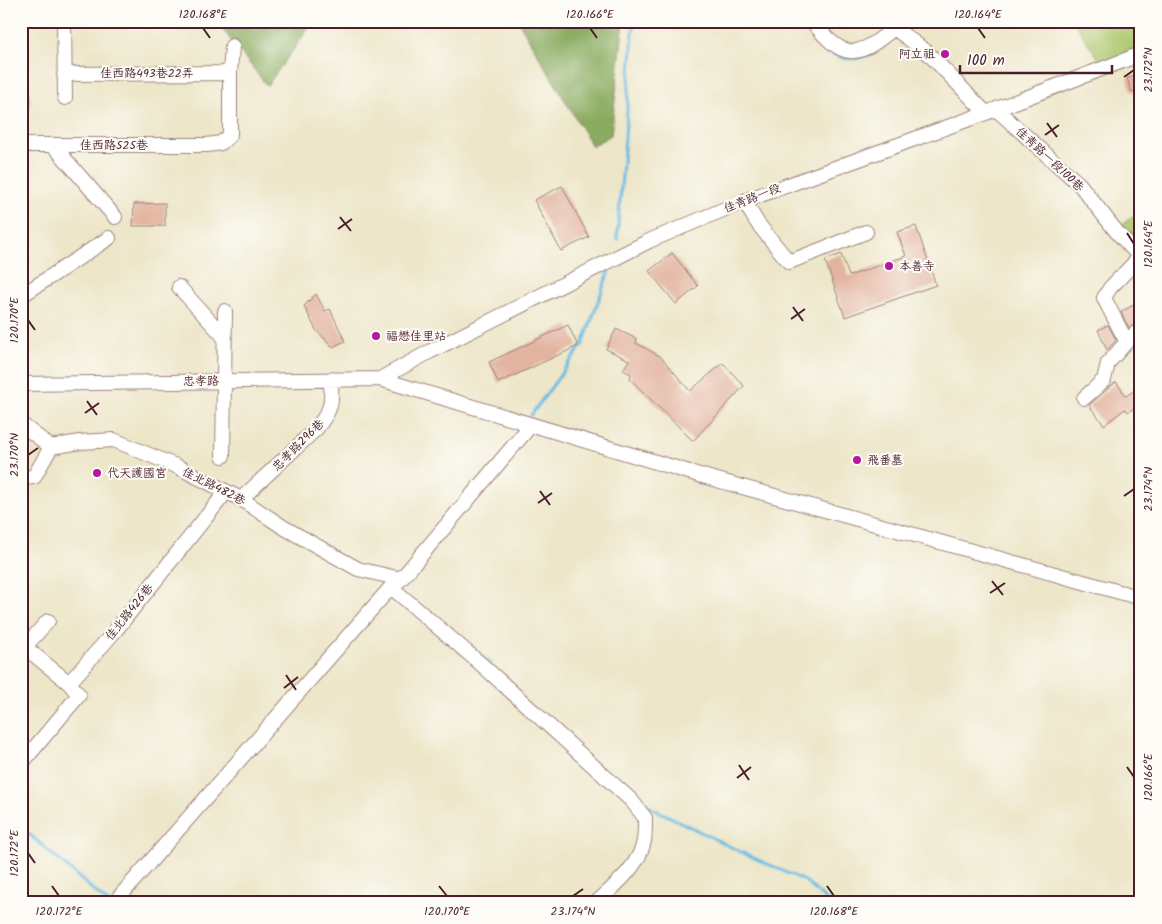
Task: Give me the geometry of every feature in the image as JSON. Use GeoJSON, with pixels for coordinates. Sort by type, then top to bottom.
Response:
{"type":"FeatureCollection","features":[{"type":"Feature","properties":{"kind":"street"},"geometry":{"type":"LineString","coordinates":[[64,21],[65,98]]}},
{"type":"Feature","properties":{"kind":"street","name":"佳青路一段100巷"},"geometry":{"type":"LineString","coordinates":[[812,21],[837,48],[851,52],[867,48],[898,31],[928,52],[991,111],[1080,185],[1116,231],[1140,257]]}},
{"type":"Feature","properties":{"kind":"street"},"geometry":{"type":"LineString","coordinates":[[230,73],[232,46]]}},
{"type":"Feature","properties":{"kind":"street","name":"佳青路一段"},"geometry":{"type":"LineString","coordinates":[[380,379],[649,240],[744,201],[1141,54]]}},
{"type":"Feature","properties":{"kind":"street","name":"佳西路493巷22弄"},"geometry":{"type":"LineString","coordinates":[[64,74],[230,73]]}},
{"type":"Feature","properties":{"kind":"street","name":"佳西路525巷"},"geometry":{"type":"LineString","coordinates":[[21,145],[221,144],[230,135],[230,73]]}},
{"type":"Feature","properties":{"kind":"street"},"geometry":{"type":"LineString","coordinates":[[53,145],[115,217]]}},
{"type":"Feature","properties":{"kind":"street"},"geometry":{"type":"LineString","coordinates":[[744,201],[758,224],[789,262],[866,232]]}},
{"type":"Feature","properties":{"kind":"street"},"geometry":{"type":"LineString","coordinates":[[21,296],[110,238]]}},
{"type":"Feature","properties":{"kind":"street"},"geometry":{"type":"LineString","coordinates":[[1129,339],[1123,334],[1104,298],[1110,288],[1140,257]]}},
{"type":"Feature","properties":{"kind":"street"},"geometry":{"type":"LineString","coordinates":[[179,287],[225,338]]}},
{"type":"Feature","properties":{"kind":"street"},"geometry":{"type":"LineString","coordinates":[[223,456],[225,311]]}},
{"type":"Feature","properties":{"kind":"street"},"geometry":{"type":"LineString","coordinates":[[1084,398],[1104,380],[1108,363],[1129,339],[1141,329]]}},
{"type":"Feature","properties":{"kind":"street","name":"忠孝路296巷"},"geometry":{"type":"LineString","coordinates":[[241,499],[316,429],[326,416],[332,402],[331,379]]}},
{"type":"Feature","properties":{"kind":"street"},"geometry":{"type":"LineString","coordinates":[[380,379],[708,477],[1141,598]]}},
{"type":"Feature","properties":{"kind":"street","name":"忠孝路"},"geometry":{"type":"LineString","coordinates":[[21,384],[380,379]]}},
{"type":"Feature","properties":{"kind":"street"},"geometry":{"type":"LineString","coordinates":[[21,424],[51,448],[34,477],[21,478]]}},
{"type":"Feature","properties":{"kind":"street"},"geometry":{"type":"LineString","coordinates":[[115,902],[396,583],[531,425]]}},
{"type":"Feature","properties":{"kind":"street","name":"佳北路482巷"},"geometry":{"type":"LineString","coordinates":[[51,448],[80,442],[114,440],[178,467],[241,499],[283,527],[358,569],[396,583]]}},
{"type":"Feature","properties":{"kind":"street","name":"佳北路426巷"},"geometry":{"type":"LineString","coordinates":[[69,683],[115,631],[226,492]]}},
{"type":"Feature","properties":{"kind":"street"},"geometry":{"type":"LineString","coordinates":[[396,583],[482,665],[618,788],[645,818],[644,843],[636,860],[625,875],[596,903]]}},
{"type":"Feature","properties":{"kind":"street"},"geometry":{"type":"LineString","coordinates":[[21,764],[79,695],[69,683],[23,647],[48,621]]}},
{"type":"Feature","properties":{"kind":"green space"},"geometry":{"type":"Polygon","coordinates":[[[216,21],[314,21],[267,86],[216,21]]]}},
{"type":"Feature","properties":{"kind":"green space"},"geometry":{"type":"Polygon","coordinates":[[[518,21],[624,21],[611,135],[592,146],[518,21]]]}},
{"type":"Feature","properties":{"kind":"green space"},"geometry":{"type":"Polygon","coordinates":[[[1073,21],[1141,21],[1141,46],[1101,62],[1073,21]]]}},
{"type":"Feature","properties":{"kind":"green space"},"geometry":{"type":"Polygon","coordinates":[[[1141,211],[1141,253],[1117,228],[1141,211]]]}},
{"type":"Feature","properties":{"kind":"building"},"geometry":{"type":"Polygon","coordinates":[[[1141,74],[1141,93],[1131,91],[1127,78],[1141,74]]]}},
{"type":"Feature","properties":{"kind":"building"},"geometry":{"type":"Polygon","coordinates":[[[30,93],[30,111],[21,111],[21,94],[30,93]]]}},
{"type":"Feature","properties":{"kind":"building"},"geometry":{"type":"Polygon","coordinates":[[[562,186],[589,237],[561,251],[534,200],[562,186]]]}},
{"type":"Feature","properties":{"kind":"building"},"geometry":{"type":"Polygon","coordinates":[[[165,203],[165,226],[133,226],[134,204],[165,203]]]}},
{"type":"Feature","properties":{"kind":"building","name":"本善寺"},"geometry":{"type":"Polygon","coordinates":[[[916,226],[936,285],[845,317],[825,260],[841,254],[849,276],[906,256],[897,232],[916,226]]]}},
{"type":"Feature","properties":{"kind":"building"},"geometry":{"type":"Polygon","coordinates":[[[672,253],[698,286],[676,304],[649,271],[672,253]]]}},
{"type":"Feature","properties":{"kind":"building"},"geometry":{"type":"Polygon","coordinates":[[[316,294],[325,311],[330,309],[345,341],[333,347],[316,330],[304,306],[316,294]]]}},
{"type":"Feature","properties":{"kind":"building"},"geometry":{"type":"Polygon","coordinates":[[[1135,304],[1141,312],[1141,320],[1129,328],[1121,312],[1135,304]]]}},
{"type":"Feature","properties":{"kind":"building"},"geometry":{"type":"Polygon","coordinates":[[[568,325],[578,346],[498,383],[489,362],[568,325]]]}},
{"type":"Feature","properties":{"kind":"building"},"geometry":{"type":"Polygon","coordinates":[[[1108,325],[1116,340],[1107,350],[1098,330],[1108,325]]]}},
{"type":"Feature","properties":{"kind":"building"},"geometry":{"type":"Polygon","coordinates":[[[616,329],[637,339],[636,343],[661,357],[690,391],[723,363],[744,386],[693,441],[630,379],[631,374],[623,370],[629,360],[606,349],[616,329]]]}},
{"type":"Feature","properties":{"kind":"building"},"geometry":{"type":"Polygon","coordinates":[[[1116,382],[1126,396],[1141,386],[1141,403],[1128,412],[1125,409],[1104,425],[1089,405],[1116,382]]]}},
{"type":"Feature","properties":{"kind":"waterway"},"geometry":{"type":"LineString","coordinates":[[617,239],[634,21]]}},
{"type":"Feature","properties":{"kind":"waterway"},"geometry":{"type":"LineString","coordinates":[[801,21],[816,40],[833,54],[842,58],[863,57],[887,44],[896,33]]}},
{"type":"Feature","properties":{"kind":"waterway"},"geometry":{"type":"LineString","coordinates":[[899,28],[902,21]]}},
{"type":"Feature","properties":{"kind":"waterway"},"geometry":{"type":"LineString","coordinates":[[531,415],[583,344],[609,271]]}},
{"type":"Feature","properties":{"kind":"waterway"},"geometry":{"type":"LineString","coordinates":[[471,647],[491,664]]}},
{"type":"Feature","properties":{"kind":"waterway"},"geometry":{"type":"LineString","coordinates":[[636,796],[650,807],[805,881],[829,903]]}},
{"type":"Feature","properties":{"kind":"waterway"},"geometry":{"type":"LineString","coordinates":[[21,827],[108,903]]}},
{"type":"Feature","properties":{"kind":"place","name":"阿立祖"},"geometry":{"type":"Point","coordinates":[945,54]}},
{"type":"Feature","properties":{"kind":"place","name":"本善寺"},"geometry":{"type":"Point","coordinates":[889,266]}},
{"type":"Feature","properties":{"kind":"place","name":"福懋佳里站"},"geometry":{"type":"Point","coordinates":[376,336]}},
{"type":"Feature","properties":{"kind":"place","name":"飛番墓"},"geometry":{"type":"Point","coordinates":[857,460]}},
{"type":"Feature","properties":{"kind":"place","name":"代天護國宮"},"geometry":{"type":"Point","coordinates":[97,473]}}]}
